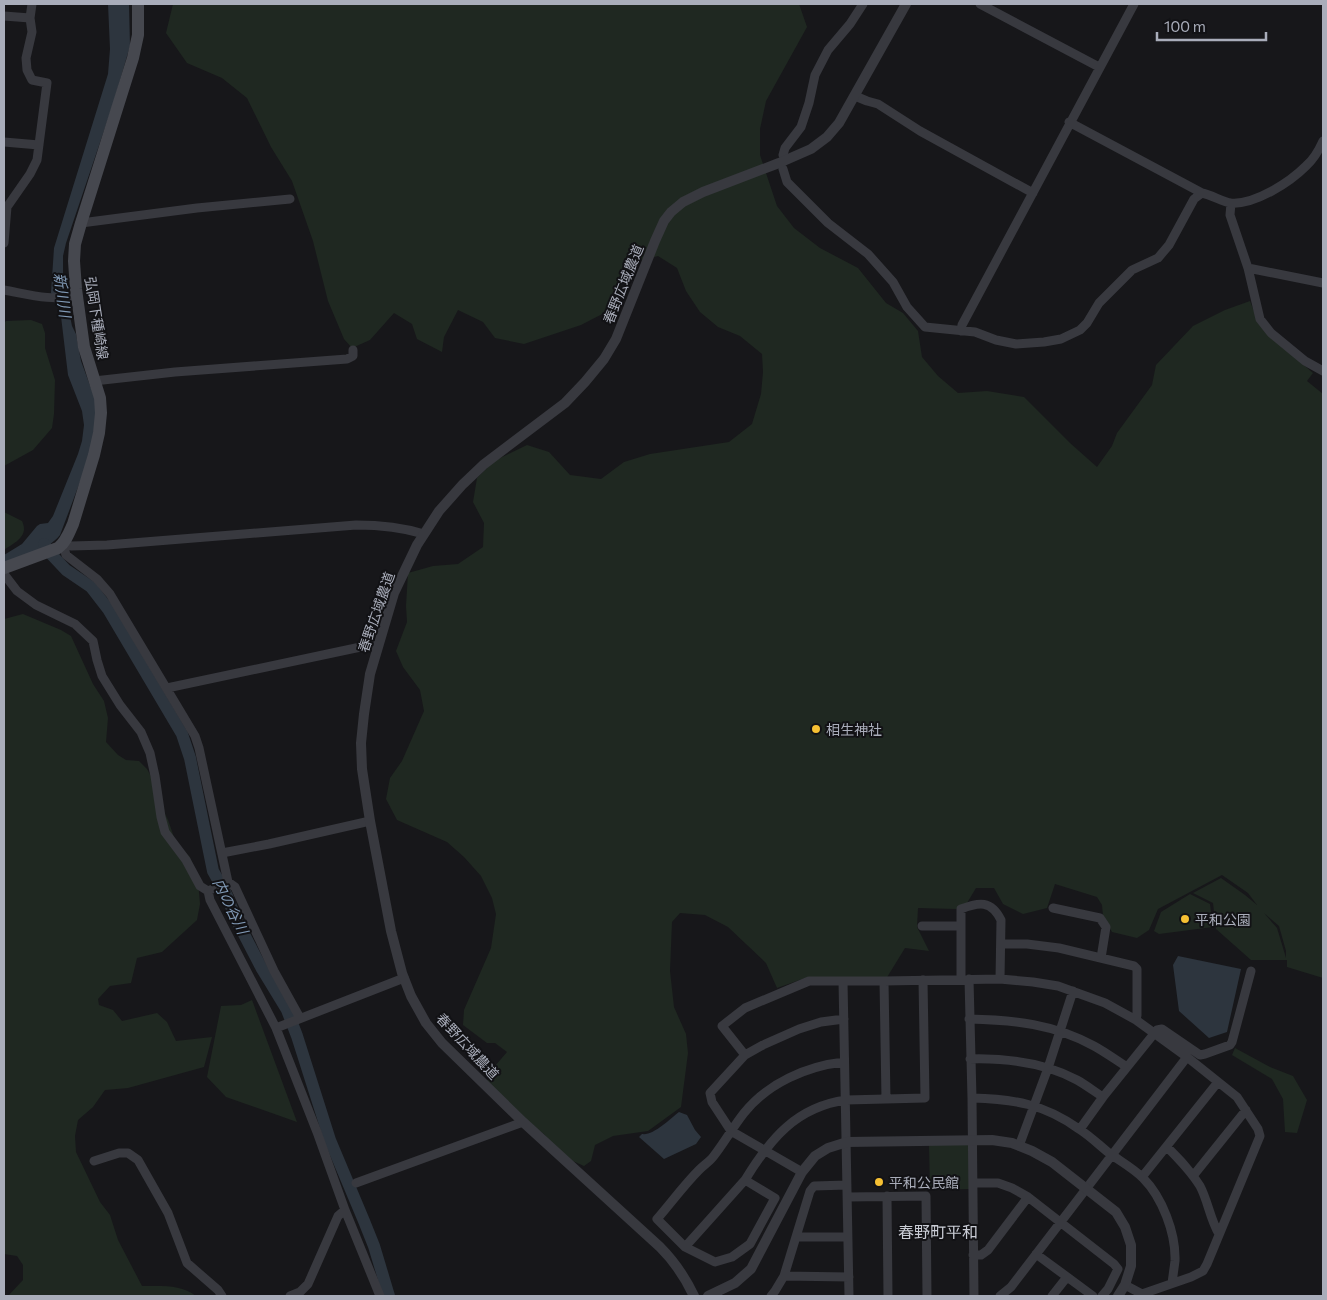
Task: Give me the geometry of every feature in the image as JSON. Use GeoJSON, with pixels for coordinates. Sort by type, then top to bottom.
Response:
{"type":"FeatureCollection","features":[{"type":"Feature","properties":{"kind":"main road","name":"弘岡下種崎線"},"geometry":{"type":"LineString","coordinates":[[60,546],[73,524],[94,455],[101,413],[100,398],[84,347],[75,296],[75,244],[133,58],[138,35],[138,4]]}},
{"type":"Feature","properties":{"kind":"main road"},"geometry":{"type":"LineString","coordinates":[[4,568],[60,546]]}},
{"type":"Feature","properties":{"kind":"street"},"geometry":{"type":"LineString","coordinates":[[4,243],[6,207],[30,174],[36,160],[47,82],[32,80],[27,70],[26,58],[32,32],[30,18],[32,4]]}},
{"type":"Feature","properties":{"kind":"street"},"geometry":{"type":"LineString","coordinates":[[783,155],[801,127],[815,75],[828,50],[850,24],[863,4]]}},
{"type":"Feature","properties":{"kind":"street","name":"春野広域農道"},"geometry":{"type":"LineString","coordinates":[[694,1296],[684,1276],[672,1259],[442,1043],[426,1023],[411,996],[398,962],[391,931],[362,769],[361,743],[370,674],[394,593],[424,534],[439,511],[463,484],[483,465],[565,402],[604,359],[616,339],[655,240],[664,221],[671,212],[683,202],[704,192],[780,164],[811,150],[827,137],[839,123],[906,4]]}},
{"type":"Feature","properties":{"kind":"street"},"geometry":{"type":"LineString","coordinates":[[980,4],[1100,67]]}},
{"type":"Feature","properties":{"kind":"street"},"geometry":{"type":"LineString","coordinates":[[961,331],[962,325],[1069,122],[1134,4]]}},
{"type":"Feature","properties":{"kind":"street"},"geometry":{"type":"LineString","coordinates":[[4,16],[30,18]]}},
{"type":"Feature","properties":{"kind":"street"},"geometry":{"type":"LineString","coordinates":[[855,96],[878,104],[920,131],[1033,193]]}},
{"type":"Feature","properties":{"kind":"street"},"geometry":{"type":"LineString","coordinates":[[1069,122],[1202,193],[1212,194],[1231,203],[1244,202],[1266,194],[1294,177],[1307,166],[1323,141]]}},
{"type":"Feature","properties":{"kind":"street"},"geometry":{"type":"LineString","coordinates":[[4,142],[39,145]]}},
{"type":"Feature","properties":{"kind":"street"},"geometry":{"type":"LineString","coordinates":[[783,169],[787,182],[828,223],[868,254],[893,282],[907,307],[925,327],[975,332],[996,340],[1016,344],[1061,339],[1080,330],[1087,323],[1099,303],[1132,270],[1158,258],[1169,245],[1194,199],[1202,193]]}},
{"type":"Feature","properties":{"kind":"street"},"geometry":{"type":"LineString","coordinates":[[81,224],[197,208],[290,199]]}},
{"type":"Feature","properties":{"kind":"street"},"geometry":{"type":"LineString","coordinates":[[1231,203],[1230,215],[1248,268],[1260,319],[1271,333],[1305,361],[1323,371]]}},
{"type":"Feature","properties":{"kind":"street"},"geometry":{"type":"LineString","coordinates":[[1248,268],[1323,282]]}},
{"type":"Feature","properties":{"kind":"street"},"geometry":{"type":"LineString","coordinates":[[4,290],[50,298],[75,296]]}},
{"type":"Feature","properties":{"kind":"street"},"geometry":{"type":"LineString","coordinates":[[94,381],[175,372],[347,359],[353,356],[353,350]]}},
{"type":"Feature","properties":{"kind":"street"},"geometry":{"type":"LineString","coordinates":[[60,546],[107,546],[356,525],[380,525],[424,534]]}},
{"type":"Feature","properties":{"kind":"street"},"geometry":{"type":"LineString","coordinates":[[60,546],[66,555],[97,579],[110,594],[195,736],[227,883]]}},
{"type":"Feature","properties":{"kind":"street"},"geometry":{"type":"LineString","coordinates":[[4,574],[17,591],[36,604],[75,624],[93,641],[102,676],[140,732],[150,753],[160,817],[166,832],[186,860],[200,886],[210,891]]}},
{"type":"Feature","properties":{"kind":"street"},"geometry":{"type":"LineString","coordinates":[[167,688],[370,645],[378,646]]}},
{"type":"Feature","properties":{"kind":"street"},"geometry":{"type":"LineString","coordinates":[[222,853],[370,822]]}},
{"type":"Feature","properties":{"kind":"street"},"geometry":{"type":"LineString","coordinates":[[210,891],[227,883]]}},
{"type":"Feature","properties":{"kind":"street"},"geometry":{"type":"LineString","coordinates":[[227,883],[235,887],[298,1019]]}},
{"type":"Feature","properties":{"kind":"street"},"geometry":{"type":"LineString","coordinates":[[210,891],[210,900],[278,1027],[345,1210],[380,1296]]}},
{"type":"Feature","properties":{"kind":"street"},"geometry":{"type":"LineString","coordinates":[[974,1296],[972,1098],[969,1019],[961,909],[973,904],[988,905],[997,911],[1001,920],[1000,979]]}},
{"type":"Feature","properties":{"kind":"street"},"geometry":{"type":"LineString","coordinates":[[1053,908],[1100,918],[1106,927],[1101,958]]}},
{"type":"Feature","properties":{"kind":"street"},"geometry":{"type":"LineString","coordinates":[[922,926],[961,926]]}},
{"type":"Feature","properties":{"kind":"street"},"geometry":{"type":"LineString","coordinates":[[1001,944],[1027,944],[1059,948],[1134,966],[1138,970],[1136,1020]]}},
{"type":"Feature","properties":{"kind":"street"},"geometry":{"type":"LineString","coordinates":[[1080,1129],[1157,1030],[1162,1029],[1200,1054],[1206,1054],[1230,1044],[1251,971]]}},
{"type":"Feature","properties":{"kind":"street"},"geometry":{"type":"LineString","coordinates":[[278,1027],[404,978]]}},
{"type":"Feature","properties":{"kind":"street"},"geometry":{"type":"LineString","coordinates":[[745,1055],[722,1026],[745,1008],[809,981],[1000,979],[1033,982],[1058,986],[1073,991],[1105,1003],[1136,1020],[1238,1097],[1258,1129],[1260,1136],[1203,1271],[1142,1294],[1125,1285]]}},
{"type":"Feature","properties":{"kind":"street"},"geometry":{"type":"LineString","coordinates":[[684,1247],[745,1180],[779,1133],[792,1121],[814,1109],[833,1102],[925,1098],[924,980]]}},
{"type":"Feature","properties":{"kind":"street"},"geometry":{"type":"LineString","coordinates":[[843,981],[849,1296]]}},
{"type":"Feature","properties":{"kind":"street"},"geometry":{"type":"LineString","coordinates":[[884,981],[886,1099]]}},
{"type":"Feature","properties":{"kind":"street"},"geometry":{"type":"LineString","coordinates":[[1019,1146],[1048,1068],[1073,991]]}},
{"type":"Feature","properties":{"kind":"street"},"geometry":{"type":"LineString","coordinates":[[969,1019],[1007,1020],[1060,1031],[1094,1046],[1127,1067]]}},
{"type":"Feature","properties":{"kind":"street"},"geometry":{"type":"LineString","coordinates":[[802,1172],[731,1131],[712,1102],[710,1093],[745,1055],[763,1045],[799,1029],[821,1022],[844,1020]]}},
{"type":"Feature","properties":{"kind":"street"},"geometry":{"type":"LineString","coordinates":[[1000,1296],[1011,1287],[1187,1057]]}},
{"type":"Feature","properties":{"kind":"street"},"geometry":{"type":"LineString","coordinates":[[970,1058],[1018,1060],[1048,1068],[1076,1080],[1103,1097]]}},
{"type":"Feature","properties":{"kind":"street"},"geometry":{"type":"LineString","coordinates":[[745,1180],[775,1198],[750,1244],[732,1258],[715,1262],[684,1247],[657,1219],[699,1170],[712,1159],[745,1111],[763,1094],[801,1072],[828,1064],[844,1062]]}},
{"type":"Feature","properties":{"kind":"street"},"geometry":{"type":"LineString","coordinates":[[1142,1178],[1218,1082]]}},
{"type":"Feature","properties":{"kind":"street"},"geometry":{"type":"LineString","coordinates":[[972,1098],[1000,1098],[1023,1102],[1041,1108],[1080,1129],[1142,1178],[1154,1192],[1166,1214],[1173,1236],[1175,1259],[1172,1283]]}},
{"type":"Feature","properties":{"kind":"street"},"geometry":{"type":"LineString","coordinates":[[1192,1176],[1246,1110]]}},
{"type":"Feature","properties":{"kind":"street"},"geometry":{"type":"LineString","coordinates":[[356,1183],[524,1122]]}},
{"type":"Feature","properties":{"kind":"street"},"geometry":{"type":"LineString","coordinates":[[708,1296],[735,1284],[751,1269],[802,1172],[815,1156],[828,1148],[846,1142],[972,1140],[1012,1143],[1032,1151],[1052,1162],[1116,1212],[1125,1227],[1131,1246],[1131,1266],[1125,1285],[1118,1296]]}},
{"type":"Feature","properties":{"kind":"street"},"geometry":{"type":"LineString","coordinates":[[1167,1147],[1182,1162],[1200,1188],[1219,1234]]}},
{"type":"Feature","properties":{"kind":"street"},"geometry":{"type":"LineString","coordinates":[[94,1161],[119,1153],[128,1153],[138,1160],[168,1213],[187,1264],[218,1290],[222,1296]]}},
{"type":"Feature","properties":{"kind":"street"},"geometry":{"type":"LineString","coordinates":[[973,1183],[998,1183],[1028,1197],[1114,1264],[1118,1268],[1108,1289],[1102,1296]]}},
{"type":"Feature","properties":{"kind":"street"},"geometry":{"type":"LineString","coordinates":[[771,1296],[784,1276],[810,1191],[814,1186],[848,1185]]}},
{"type":"Feature","properties":{"kind":"street"},"geometry":{"type":"LineString","coordinates":[[887,1196],[888,1296]]}},
{"type":"Feature","properties":{"kind":"street"},"geometry":{"type":"LineString","coordinates":[[848,1197],[926,1196],[927,1296]]}},
{"type":"Feature","properties":{"kind":"street"},"geometry":{"type":"LineString","coordinates":[[973,1255],[981,1255],[988,1250],[1028,1197]]}},
{"type":"Feature","properties":{"kind":"street"},"geometry":{"type":"LineString","coordinates":[[290,1296],[300,1292],[308,1284],[338,1216],[345,1210]]}},
{"type":"Feature","properties":{"kind":"street"},"geometry":{"type":"LineString","coordinates":[[796,1237],[848,1237]]}},
{"type":"Feature","properties":{"kind":"street"},"geometry":{"type":"LineString","coordinates":[[1036,1254],[1093,1296]]}},
{"type":"Feature","properties":{"kind":"street"},"geometry":{"type":"LineString","coordinates":[[784,1276],[849,1277]]}},
{"type":"Feature","properties":{"kind":"street"},"geometry":{"type":"LineString","coordinates":[[1052,1296],[1067,1277]]}},
{"type":"Feature","properties":{"kind":"shaded area"},"geometry":{"type":"Polygon","coordinates":[[[173,4],[799,4],[807,27],[766,101],[760,129],[760,155],[777,206],[794,228],[820,248],[858,268],[886,303],[903,313],[918,331],[922,357],[938,376],[958,393],[987,391],[1024,397],[1097,467],[1112,446],[1117,433],[1152,385],[1156,365],[1193,326],[1225,310],[1250,301],[1257,319],[1269,335],[1313,373],[1307,381],[1323,394],[1323,978],[1287,967],[1287,960],[1251,960],[1216,929],[1213,903],[1193,893],[1221,878],[1257,905],[1248,893],[1222,875],[1158,909],[1149,930],[1137,938],[1112,932],[1103,916],[1102,905],[1097,897],[1055,884],[1047,908],[1023,914],[1003,904],[994,888],[976,888],[967,903],[956,909],[918,908],[917,927],[929,951],[905,948],[886,979],[808,977],[777,988],[766,963],[728,927],[705,915],[680,913],[672,922],[670,971],[674,1007],[686,1034],[688,1053],[681,1107],[648,1131],[613,1136],[595,1145],[591,1161],[584,1166],[566,1158],[555,1149],[544,1134],[519,1116],[487,1081],[495,1066],[507,1052],[495,1043],[487,1043],[463,1025],[464,1010],[491,948],[496,914],[492,898],[481,876],[447,842],[397,820],[386,799],[390,778],[402,761],[424,711],[420,690],[403,667],[396,651],[407,622],[408,573],[433,566],[458,564],[483,547],[484,523],[473,502],[477,478],[494,461],[527,445],[549,452],[570,475],[601,479],[624,462],[650,454],[729,442],[752,424],[761,394],[762,354],[740,336],[718,327],[700,312],[686,291],[677,268],[658,256],[631,263],[610,310],[581,325],[524,344],[495,338],[483,322],[458,310],[444,337],[442,352],[417,339],[412,324],[394,313],[370,340],[352,348],[344,339],[328,301],[313,241],[292,181],[271,147],[247,98],[222,78],[187,63],[166,33],[173,4]],[[1264,913],[1277,928],[1286,958],[1286,951],[1279,926],[1264,913]]]}},
{"type":"Feature","properties":{"kind":"shaded area"},"geometry":{"type":"Polygon","coordinates":[[[31,320],[42,324],[45,333],[45,348],[55,380],[52,428],[33,450],[4,466],[4,323],[6,321],[31,320]]]}},
{"type":"Feature","properties":{"kind":"shaded area"},"geometry":{"type":"Polygon","coordinates":[[[4,512],[22,521],[24,529],[20,539],[4,550],[4,512]]]}},
{"type":"Feature","properties":{"kind":"shaded area"},"geometry":{"type":"Polygon","coordinates":[[[23,614],[71,636],[93,684],[104,701],[108,718],[106,742],[118,755],[126,760],[139,761],[147,769],[153,780],[159,802],[176,843],[190,857],[198,881],[200,904],[197,920],[162,952],[137,958],[131,983],[110,986],[98,999],[99,1005],[113,1010],[122,1021],[157,1013],[167,1022],[176,1041],[212,1037],[204,1067],[128,1088],[105,1090],[93,1107],[78,1120],[75,1136],[76,1152],[100,1202],[110,1215],[118,1240],[142,1286],[184,1289],[196,1296],[8,1296],[23,1280],[23,1265],[17,1256],[4,1254],[4,619],[23,614]]]}},
{"type":"Feature","properties":{"kind":"shaded area","name":"平和公園"},"geometry":{"type":"Polygon","coordinates":[[[1190,894],[1210,904],[1213,927],[1159,934],[1154,931],[1161,912],[1190,894]]]}},
{"type":"Feature","properties":{"kind":"shaded area"},"geometry":{"type":"Polygon","coordinates":[[[252,1000],[297,1122],[226,1097],[207,1077],[221,1006],[241,1005],[252,1000]]]}},
{"type":"Feature","properties":{"kind":"shaded area"},"geometry":{"type":"Polygon","coordinates":[[[1235,1048],[1270,1067],[1293,1076],[1307,1100],[1297,1133],[1285,1132],[1283,1099],[1272,1079],[1232,1055],[1235,1048]]]}},
{"type":"Feature","properties":{"kind":"shaded area"},"geometry":{"type":"Polygon","coordinates":[[[969,1144],[970,1189],[930,1190],[929,1145],[969,1144]]]}},
{"type":"Feature","properties":{"kind":"water","name":"新川川"},"geometry":{"type":"Polygon","coordinates":[[[108,4],[129,4],[130,46],[63,256],[63,281],[72,326],[76,334],[81,361],[95,399],[96,419],[89,458],[60,535],[55,541],[41,549],[4,564],[4,555],[22,544],[37,526],[48,523],[53,516],[82,441],[84,425],[82,411],[68,375],[60,308],[51,293],[54,248],[108,74],[110,49],[108,4]]]}},
{"type":"Feature","properties":{"kind":"water"},"geometry":{"type":"Polygon","coordinates":[[[1178,956],[1241,969],[1227,1032],[1209,1038],[1179,1011],[1173,965],[1178,956]]]}},
{"type":"Feature","properties":{"kind":"water"},"geometry":{"type":"Polygon","coordinates":[[[679,1112],[687,1115],[701,1137],[696,1144],[664,1159],[639,1137],[642,1134],[656,1130],[679,1112]]]}},
{"type":"Feature","properties":{"kind":"waterway","name":"内の谷川"},"geometry":{"type":"LineString","coordinates":[[44,544],[66,570],[91,587],[108,609],[182,734],[190,758],[213,871],[262,969],[287,1010],[330,1140],[374,1246],[389,1296]]}},
{"type":"Feature","properties":{"kind":"place","name":"相生神社"},"geometry":{"type":"Point","coordinates":[816,729]}},
{"type":"Feature","properties":{"kind":"place","name":"平和公園"},"geometry":{"type":"Point","coordinates":[1185,919]}},
{"type":"Feature","properties":{"kind":"place","name":"平和公民館"},"geometry":{"type":"Point","coordinates":[879,1182]}},
{"type":"Feature","properties":{"kind":"district","name":"春野町平和"},"geometry":{"type":"Point","coordinates":[938,1231]}}]}
